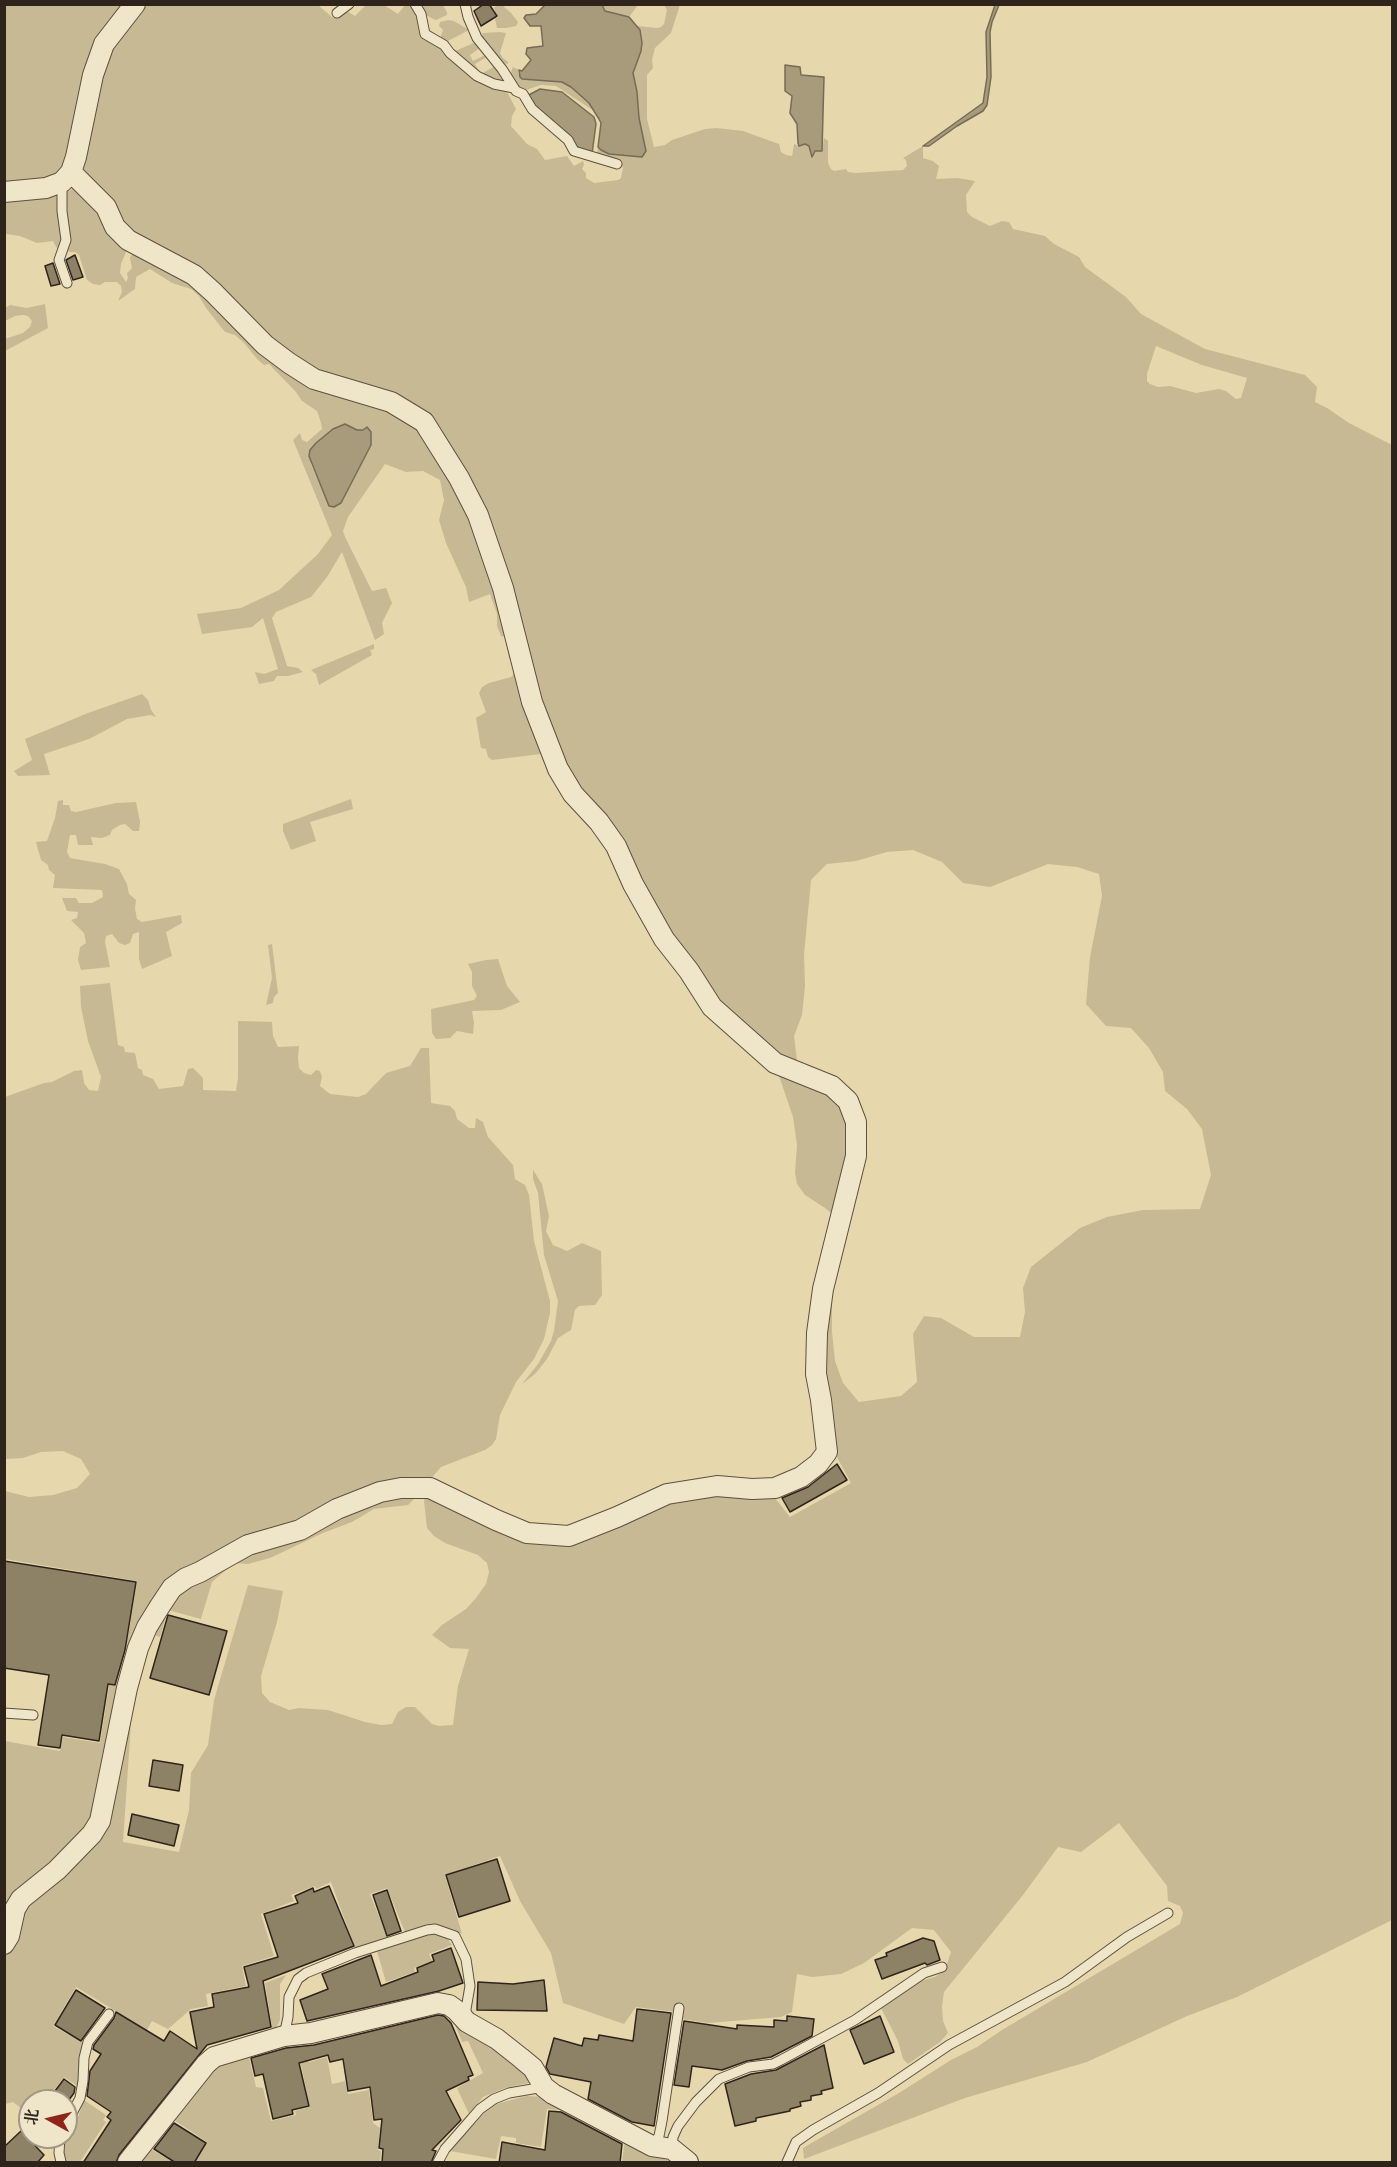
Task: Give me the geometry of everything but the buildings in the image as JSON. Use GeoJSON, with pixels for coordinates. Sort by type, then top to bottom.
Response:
{"type":"FeatureCollection","features":[{"type":"Feature","properties":{"kind":"street"},"geometry":{"type":"LineString","coordinates":[[4,192],[46,188],[66,177],[76,157],[93,75],[104,44],[135,4]]}},
{"type":"Feature","properties":{"kind":"street"},"geometry":{"type":"LineString","coordinates":[[4,1944],[9,1936],[15,1909],[21,1899],[57,1870],[92,1834],[100,1821],[138,1648],[147,1627],[172,1588],[186,1578],[248,1545],[300,1530],[337,1509],[380,1492],[401,1488],[430,1488],[527,1533],[569,1536],[609,1521],[667,1494],[717,1486],[775,1488],[801,1477],[818,1464],[827,1452],[816,1374],[817,1333],[823,1289],[856,1156],[856,1122],[849,1101],[832,1086],[776,1063],[712,1007],[689,971],[664,939],[633,884],[616,846],[599,822],[573,794],[558,769],[532,702],[503,588],[478,514],[459,478],[424,422],[391,402],[314,379],[289,363],[265,345],[213,291],[194,275],[128,240],[115,227],[106,207],[66,177]]}},
{"type":"Feature","properties":{"kind":"street"},"geometry":{"type":"LineString","coordinates":[[128,2163],[206,2064],[214,2057],[284,2036],[311,2033],[438,2003],[449,2005],[467,2022],[497,2039],[533,2068],[544,2087],[652,2146],[672,2149],[688,2163]]}},
{"type":"Feature","properties":{"kind":"lane"},"geometry":{"type":"LineString","coordinates":[[337,13],[349,4]]}},
{"type":"Feature","properties":{"kind":"lane"},"geometry":{"type":"LineString","coordinates":[[415,4],[421,14],[425,34],[444,45],[477,76],[494,84],[514,88],[523,94],[532,109],[568,140],[574,151],[617,164]]}},
{"type":"Feature","properties":{"kind":"lane"},"geometry":{"type":"LineString","coordinates":[[465,4],[477,38],[514,88]]}},
{"type":"Feature","properties":{"kind":"lane"},"geometry":{"type":"LineString","coordinates":[[66,177],[62,211],[66,240],[59,260],[67,283]]}},
{"type":"Feature","properties":{"kind":"lane"},"geometry":{"type":"LineString","coordinates":[[4,1713],[33,1715]]}},
{"type":"Feature","properties":{"kind":"lane"},"geometry":{"type":"LineString","coordinates":[[787,2163],[796,2142],[813,2130],[895,2083],[949,2045],[1065,1982],[1127,1936],[1168,1913]]}},
{"type":"Feature","properties":{"kind":"lane"},"geometry":{"type":"LineString","coordinates":[[284,2036],[289,1997],[298,1979],[306,1973],[355,1953],[435,1929],[455,1936],[466,1959],[470,1986],[466,2009],[467,2022]]}},
{"type":"Feature","properties":{"kind":"lane"},"geometry":{"type":"LineString","coordinates":[[672,2149],[673,2137],[678,2126],[707,2090],[719,2079],[749,2067],[773,2064],[781,2060],[855,2020],[924,1973],[942,1967]]}},
{"type":"Feature","properties":{"kind":"lane"},"geometry":{"type":"LineString","coordinates":[[652,2146],[657,2142],[661,2128],[679,2008]]}},
{"type":"Feature","properties":{"kind":"lane"},"geometry":{"type":"LineString","coordinates":[[78,2102],[87,2042],[109,2013]]}},
{"type":"Feature","properties":{"kind":"lane"},"geometry":{"type":"LineString","coordinates":[[438,2163],[445,2150],[480,2109],[494,2099],[509,2093],[544,2087]]}},
{"type":"Feature","properties":{"kind":"shaded area"},"geometry":{"type":"Polygon","coordinates":[[[412,4],[417,10],[426,40],[441,46],[446,53],[506,90],[516,109],[512,116],[511,126],[527,144],[537,149],[545,160],[567,156],[574,166],[583,161],[582,169],[586,173],[586,178],[594,183],[618,180],[621,178],[623,168],[619,160],[597,155],[598,147],[608,154],[619,155],[634,156],[646,151],[633,73],[641,51],[640,30],[637,26],[661,27],[664,24],[667,10],[664,5],[680,5],[671,33],[655,48],[653,68],[647,75],[647,119],[654,147],[705,129],[717,128],[743,131],[779,144],[781,152],[786,155],[792,156],[794,144],[799,146],[806,144],[812,156],[815,151],[822,151],[824,138],[828,141],[828,163],[831,169],[834,171],[846,169],[848,172],[855,173],[903,170],[907,166],[903,158],[923,146],[923,158],[939,166],[936,179],[958,178],[975,181],[966,195],[967,212],[972,217],[990,226],[1002,221],[1009,222],[1013,229],[1045,236],[1054,244],[1079,257],[1085,267],[1126,297],[1141,314],[1205,349],[1305,375],[1317,387],[1315,402],[1392,445],[1392,1920],[1237,1997],[1187,2016],[1087,2062],[965,2098],[804,2159],[803,2148],[951,2060],[977,2047],[1180,1924],[1183,1913],[1180,1906],[1168,1901],[1167,1886],[1119,1823],[1081,1852],[1058,1847],[1023,1895],[944,1992],[943,2021],[948,2033],[940,2042],[908,2064],[903,2059],[898,2041],[881,2008],[913,1983],[935,1977],[945,1970],[951,1952],[934,1930],[912,1928],[864,1963],[841,1974],[812,1977],[797,1974],[792,2012],[781,2017],[708,2023],[681,2019],[683,2006],[678,2004],[676,2012],[636,2007],[624,2024],[563,2003],[551,1953],[520,1901],[500,1856],[445,1875],[462,1934],[436,1925],[405,1932],[387,1888],[370,1894],[388,1939],[355,1948],[331,1882],[316,1889],[315,1886],[291,1895],[294,1901],[261,1914],[274,1956],[242,1966],[246,1986],[206,1994],[208,2006],[191,2009],[168,2029],[152,2021],[147,2030],[76,1987],[53,2026],[83,2043],[80,2056],[79,2087],[64,2077],[55,2089],[18,2089],[18,2106],[13,2102],[5,2104],[5,1953],[18,1911],[93,1839],[133,1694],[123,1842],[179,1852],[189,1810],[191,1773],[208,1745],[214,1700],[248,1585],[283,1591],[277,1622],[261,1676],[262,1693],[270,1702],[289,1710],[299,1708],[328,1710],[381,1725],[392,1724],[398,1712],[406,1707],[415,1707],[432,1724],[453,1725],[458,1686],[469,1649],[450,1648],[432,1635],[442,1625],[466,1609],[476,1598],[486,1584],[489,1572],[487,1563],[478,1555],[445,1543],[427,1528],[424,1501],[427,1491],[547,1539],[668,1497],[771,1493],[790,1517],[851,1483],[833,1450],[821,1334],[841,1246],[832,1300],[832,1332],[835,1361],[843,1383],[859,1402],[901,1396],[917,1382],[913,1334],[924,1316],[941,1318],[974,1337],[1020,1337],[1025,1312],[1023,1288],[1031,1267],[1080,1228],[1107,1217],[1143,1210],[1200,1209],[1211,1175],[1202,1129],[1187,1109],[1165,1091],[1163,1072],[1149,1048],[1131,1028],[1106,1026],[1086,1004],[1090,957],[1102,896],[1099,874],[1077,867],[1048,864],[990,887],[963,883],[942,862],[913,850],[887,852],[856,861],[827,864],[811,880],[804,955],[805,986],[802,1015],[794,1036],[797,1061],[779,1058],[715,1005],[561,766],[507,586],[426,420],[315,376],[141,243],[85,176],[83,167],[88,113],[112,42],[142,5],[318,5],[333,18],[345,10],[355,16],[366,5],[384,5],[398,14],[405,5],[412,4]],[[1156,346],[1147,374],[1147,381],[1158,387],[1170,386],[1196,393],[1219,389],[1226,391],[1236,399],[1241,398],[1247,378],[1202,365],[1156,346]]]}},
{"type":"Feature","properties":{"kind":"shaded area"},"geometry":{"type":"Polygon","coordinates":[[[497,4],[502,5],[511,13],[518,22],[516,26],[497,28],[495,19],[498,17],[494,8],[497,4]]]}},
{"type":"Feature","properties":{"kind":"shaded area"},"geometry":{"type":"Polygon","coordinates":[[[4,5],[130,5],[120,17],[71,156],[59,177],[5,187],[4,5]]]}},
{"type":"Feature","properties":{"kind":"shaded area"},"geometry":{"type":"Polygon","coordinates":[[[418,5],[443,5],[447,15],[433,19],[424,14],[418,5]]]}},
{"type":"Feature","properties":{"kind":"shaded area"},"geometry":{"type":"Polygon","coordinates":[[[545,5],[602,5],[605,11],[629,17],[640,30],[641,51],[633,73],[646,151],[642,157],[609,154],[601,150],[598,147],[601,123],[589,103],[571,87],[562,82],[520,77],[519,70],[522,71],[531,60],[526,54],[527,48],[543,46],[541,26],[530,26],[524,18],[526,15],[536,14],[545,5]]]}},
{"type":"Feature","properties":{"kind":"shaded area"},"geometry":{"type":"Polygon","coordinates":[[[602,5],[638,5],[629,17],[605,11],[602,5]]]}},
{"type":"Feature","properties":{"kind":"shaded area"},"geometry":{"type":"Polygon","coordinates":[[[995,5],[999,5],[990,32],[991,77],[987,105],[983,111],[929,146],[923,146],[983,103],[987,77],[986,32],[995,5]]]}},
{"type":"Feature","properties":{"kind":"shaded area"},"geometry":{"type":"Polygon","coordinates":[[[448,20],[469,30],[448,41],[453,52],[476,42],[480,48],[470,55],[473,61],[485,55],[487,57],[475,64],[481,74],[495,66],[505,83],[497,83],[477,74],[451,52],[440,38],[443,30],[439,26],[440,22],[448,20]]]}},
{"type":"Feature","properties":{"kind":"shaded area"},"geometry":{"type":"Polygon","coordinates":[[[483,33],[506,33],[500,53],[508,64],[503,63],[481,36],[483,33]]]}},
{"type":"Feature","properties":{"kind":"shaded area"},"geometry":{"type":"Polygon","coordinates":[[[785,65],[800,67],[801,75],[824,77],[822,151],[815,151],[812,157],[809,146],[805,144],[799,146],[798,143],[797,124],[790,113],[792,96],[785,91],[785,65]]]}},
{"type":"Feature","properties":{"kind":"shaded area"},"geometry":{"type":"Polygon","coordinates":[[[513,67],[519,70],[518,73],[522,79],[562,82],[571,87],[597,113],[556,86],[541,85],[520,90],[510,75],[513,67]]]}},
{"type":"Feature","properties":{"kind":"shaded area"},"geometry":{"type":"Polygon","coordinates":[[[540,89],[562,92],[594,117],[596,124],[592,154],[581,153],[533,107],[527,96],[540,89]]]}},
{"type":"Feature","properties":{"kind":"shaded area"},"geometry":{"type":"Polygon","coordinates":[[[77,189],[129,245],[121,264],[120,273],[126,282],[127,273],[132,268],[130,258],[135,248],[191,278],[343,392],[420,425],[456,479],[549,753],[492,760],[488,757],[486,749],[481,748],[476,718],[486,712],[479,693],[482,687],[489,683],[511,677],[514,673],[513,663],[509,658],[505,637],[501,636],[497,626],[497,614],[490,594],[469,602],[466,587],[446,543],[439,520],[444,500],[440,480],[423,471],[406,472],[385,464],[348,517],[343,531],[372,591],[386,588],[392,603],[382,623],[384,634],[375,640],[342,552],[327,577],[311,597],[276,612],[272,618],[287,666],[298,668],[303,672],[277,676],[274,681],[259,684],[255,672],[264,674],[278,669],[263,618],[252,627],[202,634],[197,614],[241,608],[279,590],[318,554],[332,535],[293,440],[300,433],[302,440],[307,442],[322,429],[321,423],[317,411],[302,401],[269,364],[264,365],[235,335],[225,332],[199,296],[191,289],[172,283],[150,269],[136,277],[135,289],[118,301],[122,292],[117,282],[105,282],[100,285],[87,280],[79,255],[69,252],[67,248],[65,200],[67,192],[77,189]],[[351,427],[316,443],[311,464],[329,505],[335,507],[341,503],[371,446],[363,430],[351,427]]]}},
{"type":"Feature","properties":{"kind":"shaded area"},"geometry":{"type":"Polygon","coordinates":[[[59,194],[62,243],[60,249],[53,241],[37,243],[20,236],[5,235],[5,198],[59,194]]]}},
{"type":"Feature","properties":{"kind":"shaded area"},"geometry":{"type":"Polygon","coordinates":[[[45,304],[48,328],[5,351],[5,339],[23,333],[30,327],[32,321],[28,316],[23,315],[5,321],[5,308],[10,305],[27,308],[45,304]]]}},
{"type":"Feature","properties":{"kind":"shaded area"},"geometry":{"type":"Polygon","coordinates":[[[345,424],[357,430],[367,427],[371,432],[371,445],[341,503],[334,507],[329,506],[309,456],[310,450],[316,443],[333,429],[345,424]]]}},
{"type":"Feature","properties":{"kind":"shaded area"},"geometry":{"type":"Polygon","coordinates":[[[374,644],[374,649],[370,650],[372,655],[319,685],[316,674],[311,670],[374,644]]]}},
{"type":"Feature","properties":{"kind":"shaded area"},"geometry":{"type":"Polygon","coordinates":[[[142,694],[148,700],[156,717],[150,715],[127,719],[89,739],[44,754],[50,775],[18,776],[14,771],[32,760],[25,739],[142,694]]]}},
{"type":"Feature","properties":{"kind":"shaded area"},"geometry":{"type":"Polygon","coordinates":[[[351,799],[353,809],[310,822],[316,841],[291,850],[283,831],[283,824],[351,799]]]}},
{"type":"Feature","properties":{"kind":"shaded area"},"geometry":{"type":"Polygon","coordinates":[[[63,800],[63,805],[69,805],[71,811],[76,812],[116,803],[136,802],[140,822],[139,831],[133,831],[125,824],[120,825],[112,830],[110,835],[102,838],[91,837],[93,845],[78,845],[76,835],[70,835],[67,852],[70,858],[105,864],[119,869],[127,884],[129,894],[136,900],[137,919],[142,922],[181,915],[182,923],[166,932],[172,956],[142,969],[139,959],[139,932],[133,934],[130,943],[125,945],[119,943],[112,934],[106,936],[105,942],[110,967],[81,970],[78,960],[80,947],[86,943],[84,933],[71,920],[77,918],[78,912],[67,911],[62,898],[76,898],[79,903],[92,903],[103,897],[102,890],[53,888],[55,875],[41,860],[36,842],[47,841],[58,801],[63,800]]]}},
{"type":"Feature","properties":{"kind":"shaded area"},"geometry":{"type":"Polygon","coordinates":[[[272,944],[278,993],[273,1003],[266,1005],[272,978],[268,945],[272,944]]]}},
{"type":"Feature","properties":{"kind":"shaded area"},"geometry":{"type":"Polygon","coordinates":[[[498,959],[507,986],[520,1002],[501,1010],[472,1011],[473,1034],[457,1031],[450,1038],[436,1039],[432,1033],[431,1009],[474,1000],[477,996],[472,986],[472,972],[468,964],[498,959]]]}},
{"type":"Feature","properties":{"kind":"shaded area"},"geometry":{"type":"Polygon","coordinates":[[[110,983],[118,1045],[124,1047],[125,1052],[135,1053],[138,1068],[142,1070],[143,1075],[153,1079],[159,1089],[183,1086],[188,1069],[193,1068],[203,1078],[203,1090],[236,1091],[238,1021],[272,1022],[273,1036],[278,1047],[299,1046],[299,1068],[311,1075],[316,1070],[320,1071],[322,1077],[320,1086],[330,1094],[358,1097],[366,1094],[386,1073],[410,1066],[421,1048],[429,1048],[431,1103],[450,1106],[455,1111],[457,1119],[469,1128],[475,1128],[476,1118],[483,1122],[488,1137],[513,1165],[515,1179],[525,1185],[529,1195],[534,1241],[550,1301],[550,1313],[544,1339],[534,1359],[516,1382],[500,1415],[496,1439],[492,1445],[485,1450],[441,1467],[430,1480],[358,1497],[158,1602],[98,1818],[5,1935],[5,1741],[60,1751],[63,1737],[100,1743],[109,1685],[120,1687],[137,1581],[5,1559],[5,1491],[29,1497],[53,1495],[77,1488],[90,1474],[81,1459],[63,1451],[41,1452],[23,1458],[5,1459],[5,1097],[82,1070],[84,1083],[89,1090],[98,1091],[101,1077],[88,1041],[81,1007],[80,986],[110,983]]]}},
{"type":"Feature","properties":{"kind":"shaded area"},"geometry":{"type":"Polygon","coordinates":[[[776,1067],[846,1103],[853,1155],[832,1214],[805,1195],[797,1184],[795,1173],[797,1145],[793,1117],[776,1067]]]}},
{"type":"Feature","properties":{"kind":"shaded area"},"geometry":{"type":"Polygon","coordinates":[[[533,1170],[542,1184],[549,1216],[546,1231],[553,1245],[567,1251],[582,1243],[601,1251],[602,1295],[595,1305],[579,1306],[575,1310],[571,1330],[558,1338],[547,1359],[535,1374],[522,1384],[538,1364],[551,1341],[558,1301],[544,1255],[538,1193],[533,1179],[533,1170]]]}},
{"type":"Feature","properties":{"kind":"shaded area"},"geometry":{"type":"Polygon","coordinates":[[[415,1494],[414,1499],[408,1505],[374,1509],[352,1522],[270,1558],[248,1564],[234,1563],[212,1582],[201,1619],[168,1610],[160,1637],[148,1633],[174,1591],[360,1503],[415,1494]]]}},
{"type":"Feature","properties":{"kind":"shaded area"},"geometry":{"type":"Polygon","coordinates":[[[429,1932],[445,1936],[452,1945],[429,1954],[432,1961],[414,1968],[415,1972],[386,1982],[377,1951],[429,1932]]]}},
{"type":"Feature","properties":{"kind":"shaded area"},"geometry":{"type":"Polygon","coordinates":[[[286,1975],[280,1984],[280,2020],[273,2034],[265,1983],[286,1975]]]}},
{"type":"Feature","properties":{"kind":"shaded area"},"geometry":{"type":"Polygon","coordinates":[[[451,2015],[498,2048],[532,2078],[528,2083],[505,2088],[483,2097],[469,2114],[457,2088],[483,2073],[468,2041],[462,2042],[451,2015]]]}},
{"type":"Feature","properties":{"kind":"shaded area"},"geometry":{"type":"Polygon","coordinates":[[[248,2053],[256,2087],[263,2088],[271,2121],[296,2115],[295,2111],[310,2107],[299,2056],[306,2054],[309,2062],[327,2057],[332,2084],[345,2081],[348,2094],[369,2090],[373,2123],[380,2128],[378,2150],[381,2151],[380,2162],[195,2162],[207,2142],[171,2118],[213,2065],[248,2053]]]}},
{"type":"Feature","properties":{"kind":"shaded area"},"geometry":{"type":"Polygon","coordinates":[[[526,2096],[547,2097],[576,2111],[547,2109],[541,2147],[516,2143],[516,2138],[501,2136],[496,2159],[450,2151],[483,2114],[497,2104],[526,2096]]]}},
{"type":"Feature","properties":{"kind":"shaded area"},"geometry":{"type":"Polygon","coordinates":[[[84,2100],[106,2115],[103,2120],[106,2122],[80,2162],[65,2162],[64,2149],[78,2149],[78,2117],[84,2100]]]}},
{"type":"Feature","properties":{"kind":"shaded area"},"geometry":{"type":"Polygon","coordinates":[[[625,2139],[654,2154],[672,2162],[622,2162],[625,2139]]]}},
{"type":"Feature","properties":{"kind":"shaded area"},"geometry":{"type":"Polygon","coordinates":[[[147,2147],[173,2162],[135,2162],[147,2147]]]}}]}
